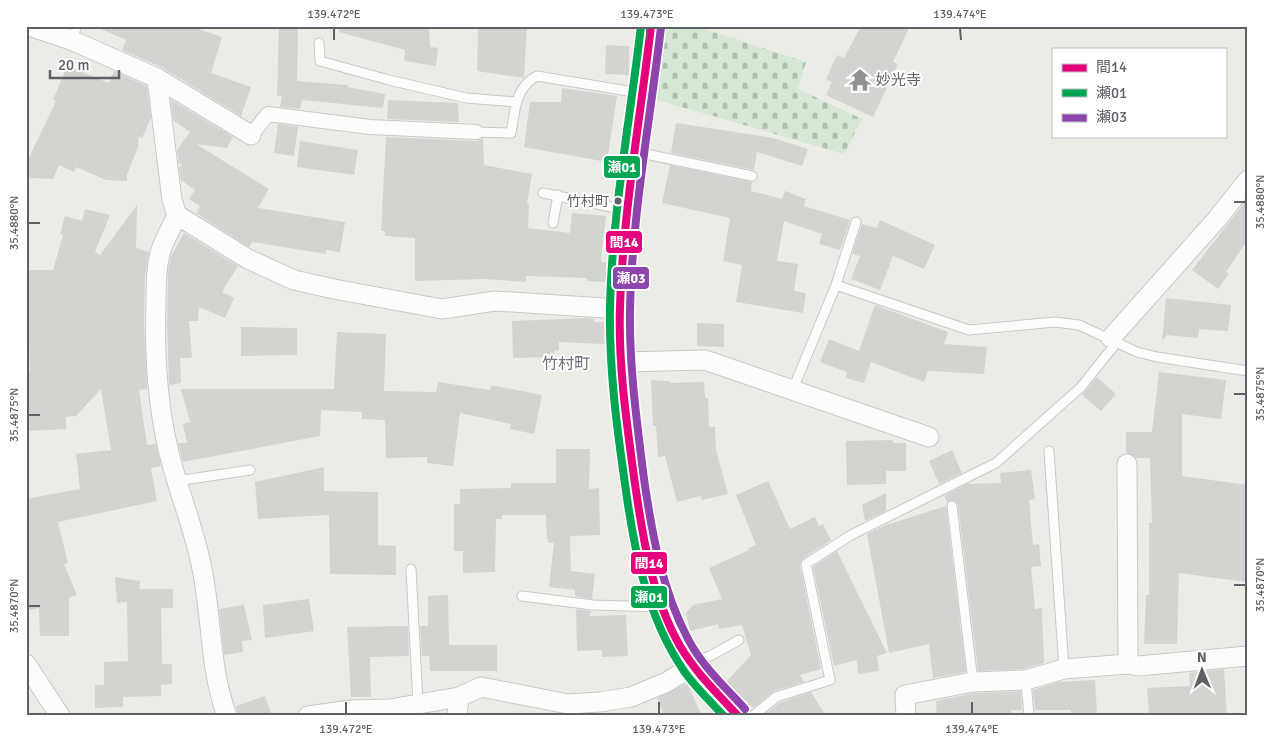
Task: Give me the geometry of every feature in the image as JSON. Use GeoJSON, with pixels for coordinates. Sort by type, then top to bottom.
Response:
{"type":"FeatureCollection","features":[{"type":"Feature","properties":{"kind":"main road"},"geometry":{"type":"LineString","coordinates":[[651,26],[628,210],[620,309],[622,362],[632,459],[644,547],[662,607],[692,664],[738,716]]}},
{"type":"Feature","properties":{"kind":"street"},"geometry":{"type":"LineString","coordinates":[[29,26],[74,33],[157,78],[251,135],[268,114],[370,127],[476,132]]}},
{"type":"Feature","properties":{"kind":"street"},"geometry":{"type":"LineString","coordinates":[[157,78],[172,200],[176,216],[161,251],[156,289],[155,347],[163,425],[203,573],[212,661],[219,695],[227,716]]}},
{"type":"Feature","properties":{"kind":"street"},"geometry":{"type":"LineString","coordinates":[[1114,340],[1248,180]]}},
{"type":"Feature","properties":{"kind":"street"},"geometry":{"type":"LineString","coordinates":[[176,216],[248,259],[294,280],[339,290],[442,309],[496,301],[620,309]]}},
{"type":"Feature","properties":{"kind":"street"},"geometry":{"type":"LineString","coordinates":[[622,362],[705,360],[929,437]]}},
{"type":"Feature","properties":{"kind":"street"},"geometry":{"type":"LineString","coordinates":[[1127,464],[1128,664]]}},
{"type":"Feature","properties":{"kind":"street"},"geometry":{"type":"LineString","coordinates":[[906,716],[905,695],[973,682],[1026,680],[1064,669],[1128,664],[1138,666],[1248,656]]}},
{"type":"Feature","properties":{"kind":"street"},"geometry":{"type":"LineString","coordinates":[[26,664],[60,716]]}},
{"type":"Feature","properties":{"kind":"street"},"geometry":{"type":"LineString","coordinates":[[308,716],[418,704],[458,707],[481,687],[568,704],[600,702],[631,697],[667,682],[692,664]]}},
{"type":"Feature","properties":{"kind":"lane"},"geometry":{"type":"LineString","coordinates":[[319,43],[320,61],[466,98],[516,102]]}},
{"type":"Feature","properties":{"kind":"lane"},"geometry":{"type":"LineString","coordinates":[[476,132],[511,133],[519,93],[527,80],[537,76],[644,94]]}},
{"type":"Feature","properties":{"kind":"lane"},"geometry":{"type":"LineString","coordinates":[[636,152],[752,176]]}},
{"type":"Feature","properties":{"kind":"lane"},"geometry":{"type":"LineString","coordinates":[[543,193],[628,210]]}},
{"type":"Feature","properties":{"kind":"lane"},"geometry":{"type":"LineString","coordinates":[[553,223],[558,195]]}},
{"type":"Feature","properties":{"kind":"lane"},"geometry":{"type":"LineString","coordinates":[[793,389],[836,286],[856,222]]}},
{"type":"Feature","properties":{"kind":"lane"},"geometry":{"type":"LineString","coordinates":[[836,286],[969,330],[1055,322],[1079,325],[1137,352],[1157,357],[1248,371]]}},
{"type":"Feature","properties":{"kind":"lane"},"geometry":{"type":"LineString","coordinates":[[753,716],[776,697],[830,680],[806,564],[851,535],[996,463],[1081,387],[1114,340]]}},
{"type":"Feature","properties":{"kind":"lane"},"geometry":{"type":"LineString","coordinates":[[1049,451],[1064,669]]}},
{"type":"Feature","properties":{"kind":"lane"},"geometry":{"type":"LineString","coordinates":[[177,482],[250,470]]}},
{"type":"Feature","properties":{"kind":"lane"},"geometry":{"type":"LineString","coordinates":[[952,506],[973,682]]}},
{"type":"Feature","properties":{"kind":"lane"},"geometry":{"type":"LineString","coordinates":[[411,569],[418,704]]}},
{"type":"Feature","properties":{"kind":"lane"},"geometry":{"type":"LineString","coordinates":[[522,596],[592,605],[662,607]]}},
{"type":"Feature","properties":{"kind":"lane"},"geometry":{"type":"LineString","coordinates":[[692,664],[739,640]]}},
{"type":"Feature","properties":{"kind":"lane"},"geometry":{"type":"LineString","coordinates":[[1026,680],[1029,716]]}},
{"type":"Feature","properties":{"kind":"green space"},"geometry":{"type":"Polygon","coordinates":[[[666,26],[696,26],[806,62],[798,89],[862,119],[844,154],[654,99],[666,26]]]}},
{"type":"Feature","properties":{"kind":"building"},"geometry":{"type":"Polygon","coordinates":[[[94,26],[190,26],[222,37],[211,73],[251,87],[241,116],[163,68],[122,50],[126,40],[94,26]]]}},
{"type":"Feature","properties":{"kind":"building"},"geometry":{"type":"Polygon","coordinates":[[[279,26],[298,26],[297,81],[348,85],[347,87],[385,94],[383,108],[302,100],[300,109],[280,107],[282,96],[277,96],[279,26]]]}},
{"type":"Feature","properties":{"kind":"building"},"geometry":{"type":"Polygon","coordinates":[[[340,26],[429,26],[430,47],[438,48],[436,66],[404,61],[405,50],[339,32],[340,26]]]}},
{"type":"Feature","properties":{"kind":"building"},"geometry":{"type":"Polygon","coordinates":[[[478,26],[527,26],[524,78],[477,71],[478,26]]]}},
{"type":"Feature","properties":{"kind":"building","name":"妙光寺"},"geometry":{"type":"Polygon","coordinates":[[[861,26],[910,26],[893,62],[898,64],[873,117],[826,95],[832,82],[826,79],[837,55],[844,58],[861,26]]]}},
{"type":"Feature","properties":{"kind":"building"},"geometry":{"type":"Polygon","coordinates":[[[606,45],[629,46],[629,75],[605,74],[606,45]]]}},
{"type":"Feature","properties":{"kind":"building"},"geometry":{"type":"Polygon","coordinates":[[[67,66],[109,83],[114,71],[147,86],[151,118],[142,138],[139,136],[138,147],[127,175],[127,181],[106,180],[76,167],[74,172],[59,165],[53,179],[26,178],[26,164],[56,101],[53,100],[67,66]]]}},
{"type":"Feature","properties":{"kind":"building"},"geometry":{"type":"Polygon","coordinates":[[[562,88],[617,96],[607,162],[524,147],[530,102],[561,102],[562,88]]]}},
{"type":"Feature","properties":{"kind":"building"},"geometry":{"type":"Polygon","coordinates":[[[171,100],[233,137],[227,148],[196,144],[269,189],[258,208],[345,222],[340,252],[326,250],[326,254],[252,242],[249,247],[196,213],[200,206],[189,199],[195,190],[181,180],[179,168],[182,165],[179,163],[177,150],[190,132],[173,120],[171,100]]]}},
{"type":"Feature","properties":{"kind":"building"},"geometry":{"type":"Polygon","coordinates":[[[388,100],[458,103],[459,122],[387,119],[388,100]]]}},
{"type":"Feature","properties":{"kind":"building"},"geometry":{"type":"Polygon","coordinates":[[[676,123],[773,138],[808,149],[802,166],[757,152],[754,170],[671,153],[676,123]]]}},
{"type":"Feature","properties":{"kind":"building"},"geometry":{"type":"Polygon","coordinates":[[[278,124],[298,127],[294,156],[274,153],[278,124]]]}},
{"type":"Feature","properties":{"kind":"building"},"geometry":{"type":"Polygon","coordinates":[[[386,137],[476,141],[483,138],[484,165],[532,174],[527,203],[529,204],[528,228],[570,233],[572,213],[606,216],[601,258],[602,262],[608,263],[606,282],[587,281],[587,278],[526,276],[526,282],[485,279],[415,281],[415,238],[385,236],[385,231],[381,231],[386,137]]]}},
{"type":"Feature","properties":{"kind":"building"},"geometry":{"type":"Polygon","coordinates":[[[300,141],[358,150],[354,175],[297,167],[300,141]]]}},
{"type":"Feature","properties":{"kind":"building"},"geometry":{"type":"Polygon","coordinates":[[[670,165],[752,182],[751,191],[782,199],[785,191],[806,199],[804,206],[850,220],[840,250],[819,244],[822,234],[784,221],[777,261],[798,264],[794,291],[806,293],[803,313],[736,302],[742,265],[723,261],[730,218],[662,203],[670,165]]]}},
{"type":"Feature","properties":{"kind":"building"},"geometry":{"type":"Polygon","coordinates":[[[1248,198],[1248,239],[1226,272],[1229,274],[1218,289],[1192,270],[1248,198]]]}},
{"type":"Feature","properties":{"kind":"building"},"geometry":{"type":"Polygon","coordinates":[[[137,205],[136,248],[149,252],[145,276],[144,323],[147,389],[139,390],[147,445],[156,444],[161,466],[151,468],[157,501],[58,522],[68,563],[64,564],[77,595],[69,598],[69,636],[40,636],[39,608],[26,611],[26,499],[80,489],[76,454],[111,450],[101,389],[76,416],[66,417],[66,429],[26,431],[26,371],[30,371],[26,270],[53,270],[63,235],[60,234],[65,216],[82,221],[85,209],[110,215],[95,252],[100,255],[137,205]]]}},
{"type":"Feature","properties":{"kind":"building"},"geometry":{"type":"Polygon","coordinates":[[[880,220],[935,245],[924,269],[893,256],[880,290],[851,279],[860,256],[852,254],[862,224],[877,228],[880,220]]]}},
{"type":"Feature","properties":{"kind":"building"},"geometry":{"type":"Polygon","coordinates":[[[184,233],[238,266],[222,292],[234,298],[225,318],[199,307],[198,321],[189,321],[192,358],[180,358],[181,383],[169,385],[168,271],[171,256],[184,233]]]}},
{"type":"Feature","properties":{"kind":"building"},"geometry":{"type":"Polygon","coordinates":[[[1166,298],[1231,305],[1228,331],[1199,329],[1198,338],[1167,335],[1162,341],[1166,298]]]}},
{"type":"Feature","properties":{"kind":"building"},"geometry":{"type":"Polygon","coordinates":[[[875,305],[948,332],[944,344],[987,347],[984,374],[928,371],[924,382],[871,362],[864,383],[846,378],[847,372],[820,362],[829,339],[859,351],[875,305]]]}},
{"type":"Feature","properties":{"kind":"building"},"geometry":{"type":"Polygon","coordinates":[[[595,319],[594,322],[604,322],[604,344],[559,342],[559,350],[554,351],[554,357],[513,358],[512,321],[595,319]]]}},
{"type":"Feature","properties":{"kind":"building"},"geometry":{"type":"Polygon","coordinates":[[[697,323],[724,324],[724,347],[697,346],[697,323]]]}},
{"type":"Feature","properties":{"kind":"building"},"geometry":{"type":"Polygon","coordinates":[[[241,327],[297,328],[297,355],[241,356],[241,327]]]}},
{"type":"Feature","properties":{"kind":"building"},"geometry":{"type":"Polygon","coordinates":[[[337,332],[386,334],[384,391],[436,392],[438,382],[490,390],[491,385],[542,395],[534,434],[510,429],[511,424],[460,413],[453,466],[427,463],[427,457],[386,458],[385,420],[362,419],[362,412],[321,410],[320,436],[183,462],[178,443],[187,443],[183,424],[190,422],[181,389],[334,389],[337,332]]]}},
{"type":"Feature","properties":{"kind":"building"},"geometry":{"type":"Polygon","coordinates":[[[1159,372],[1226,380],[1221,419],[1182,414],[1182,476],[1248,485],[1248,571],[1246,582],[1179,573],[1177,644],[1144,644],[1146,595],[1149,595],[1149,523],[1152,523],[1150,458],[1137,458],[1126,453],[1126,432],[1152,432],[1159,372]]]}},
{"type":"Feature","properties":{"kind":"building"},"geometry":{"type":"Polygon","coordinates":[[[1097,377],[1116,394],[1101,411],[1082,395],[1097,377]]]}},
{"type":"Feature","properties":{"kind":"building"},"geometry":{"type":"Polygon","coordinates":[[[651,380],[670,381],[670,383],[704,382],[705,398],[708,398],[709,427],[715,427],[716,450],[728,494],[702,500],[701,496],[677,502],[665,456],[658,457],[656,426],[653,426],[651,380]]]}},
{"type":"Feature","properties":{"kind":"building"},"geometry":{"type":"Polygon","coordinates":[[[893,440],[893,443],[906,443],[906,471],[886,471],[886,484],[847,485],[846,441],[893,440]]]}},
{"type":"Feature","properties":{"kind":"building"},"geometry":{"type":"Polygon","coordinates":[[[556,449],[590,449],[589,489],[599,488],[600,535],[570,536],[571,571],[595,574],[592,599],[575,596],[575,590],[549,587],[554,543],[549,543],[547,539],[546,515],[502,515],[502,519],[496,519],[495,572],[463,573],[463,551],[454,551],[454,504],[460,504],[460,489],[511,488],[511,483],[556,483],[556,449]]]}},
{"type":"Feature","properties":{"kind":"building"},"geometry":{"type":"Polygon","coordinates":[[[952,450],[962,473],[939,484],[929,461],[952,450]]]}},
{"type":"Feature","properties":{"kind":"building"},"geometry":{"type":"Polygon","coordinates":[[[324,467],[324,491],[378,492],[378,545],[396,546],[396,575],[330,574],[329,515],[258,519],[255,482],[324,467]]]}},
{"type":"Feature","properties":{"kind":"building"},"geometry":{"type":"Polygon","coordinates":[[[1031,470],[1035,499],[1029,500],[1033,545],[1039,544],[1041,566],[1031,567],[1035,609],[1042,608],[1044,663],[1024,669],[978,671],[958,505],[954,500],[947,502],[944,496],[967,484],[1001,483],[1000,473],[1031,470]]]}},
{"type":"Feature","properties":{"kind":"building"},"geometry":{"type":"Polygon","coordinates":[[[768,481],[790,529],[815,517],[819,526],[823,524],[831,540],[803,559],[800,565],[821,669],[800,675],[804,682],[774,691],[753,708],[726,682],[751,655],[742,625],[719,629],[718,624],[690,631],[686,613],[693,605],[722,599],[709,568],[756,545],[736,495],[768,481]]]}},
{"type":"Feature","properties":{"kind":"building"},"geometry":{"type":"Polygon","coordinates":[[[886,493],[886,511],[865,521],[862,505],[886,493]]]}},
{"type":"Feature","properties":{"kind":"building"},"geometry":{"type":"Polygon","coordinates":[[[946,506],[966,672],[933,678],[929,644],[889,653],[867,534],[886,525],[946,506]]]}},
{"type":"Feature","properties":{"kind":"building"},"geometry":{"type":"Polygon","coordinates":[[[837,551],[887,653],[877,656],[879,671],[858,674],[857,660],[834,666],[813,567],[837,551]]]}},
{"type":"Feature","properties":{"kind":"building"},"geometry":{"type":"Polygon","coordinates":[[[115,577],[140,581],[139,589],[173,589],[173,608],[161,608],[162,664],[172,664],[172,684],[161,685],[161,696],[123,697],[123,707],[95,708],[95,685],[104,685],[104,662],[128,661],[127,602],[117,603],[115,577]]]}},
{"type":"Feature","properties":{"kind":"building"},"geometry":{"type":"Polygon","coordinates":[[[448,595],[449,645],[497,645],[497,671],[430,671],[429,656],[422,656],[420,626],[428,626],[428,596],[448,595]]]}},
{"type":"Feature","properties":{"kind":"building"},"geometry":{"type":"Polygon","coordinates":[[[309,599],[314,631],[265,638],[263,605],[309,599]]]}},
{"type":"Feature","properties":{"kind":"building"},"geometry":{"type":"Polygon","coordinates":[[[244,605],[252,640],[242,641],[243,652],[224,655],[219,609],[244,605]]]}},
{"type":"Feature","properties":{"kind":"building"},"geometry":{"type":"Polygon","coordinates":[[[576,609],[591,611],[590,616],[626,615],[628,656],[602,657],[602,650],[577,651],[576,609]]]}},
{"type":"Feature","properties":{"kind":"building"},"geometry":{"type":"Polygon","coordinates":[[[408,626],[409,656],[370,657],[371,697],[351,697],[347,627],[408,626]]]}},
{"type":"Feature","properties":{"kind":"building"},"geometry":{"type":"Polygon","coordinates":[[[1224,669],[1227,716],[1149,716],[1147,688],[1190,686],[1189,673],[1224,669]]]}},
{"type":"Feature","properties":{"kind":"building"},"geometry":{"type":"Polygon","coordinates":[[[1095,680],[1097,713],[1071,715],[1071,710],[1035,710],[1033,690],[1058,682],[1095,680]]]}},
{"type":"Feature","properties":{"kind":"building"},"geometry":{"type":"Polygon","coordinates":[[[687,683],[702,716],[664,716],[657,698],[687,683]]]}},
{"type":"Feature","properties":{"kind":"building"},"geometry":{"type":"Polygon","coordinates":[[[1021,691],[1022,710],[1011,710],[1011,716],[937,716],[936,701],[974,693],[1021,691]]]}},
{"type":"Feature","properties":{"kind":"building"},"geometry":{"type":"Polygon","coordinates":[[[811,692],[826,716],[763,716],[779,703],[811,692]]]}},
{"type":"Feature","properties":{"kind":"building"},"geometry":{"type":"Polygon","coordinates":[[[265,696],[272,716],[238,716],[236,706],[265,696]]]}},
{"type":"Feature","properties":{"kind":"transit line","name":"瀬01"},"geometry":{"type":"LineString","coordinates":[[641,26],[618,202],[611,273],[611,351],[618,435],[637,553],[650,602],[659,626],[684,671],[724,716]]}},
{"type":"Feature","properties":{"kind":"transit line","name":"間14"},"geometry":{"type":"LineString","coordinates":[[651,26],[628,202],[620,307],[620,351],[629,440],[645,547],[662,608],[686,656],[738,716]]}},
{"type":"Feature","properties":{"kind":"transit line","name":"瀬03"},"geometry":{"type":"LineString","coordinates":[[661,27],[638,203],[631,274],[631,352],[639,437],[647,500],[659,561],[671,601],[688,639],[700,658],[745,709]]}},
{"type":"Feature","properties":{"kind":"place","name":"妙光寺"},"geometry":{"type":"Point","coordinates":[860,80]}},
{"type":"Feature","properties":{"kind":"place","name":"竹村町"},"geometry":{"type":"Point","coordinates":[618,201]}},
{"type":"Feature","properties":{"kind":"district","name":"竹村町"},"geometry":{"type":"Point","coordinates":[566,364]}}]}
